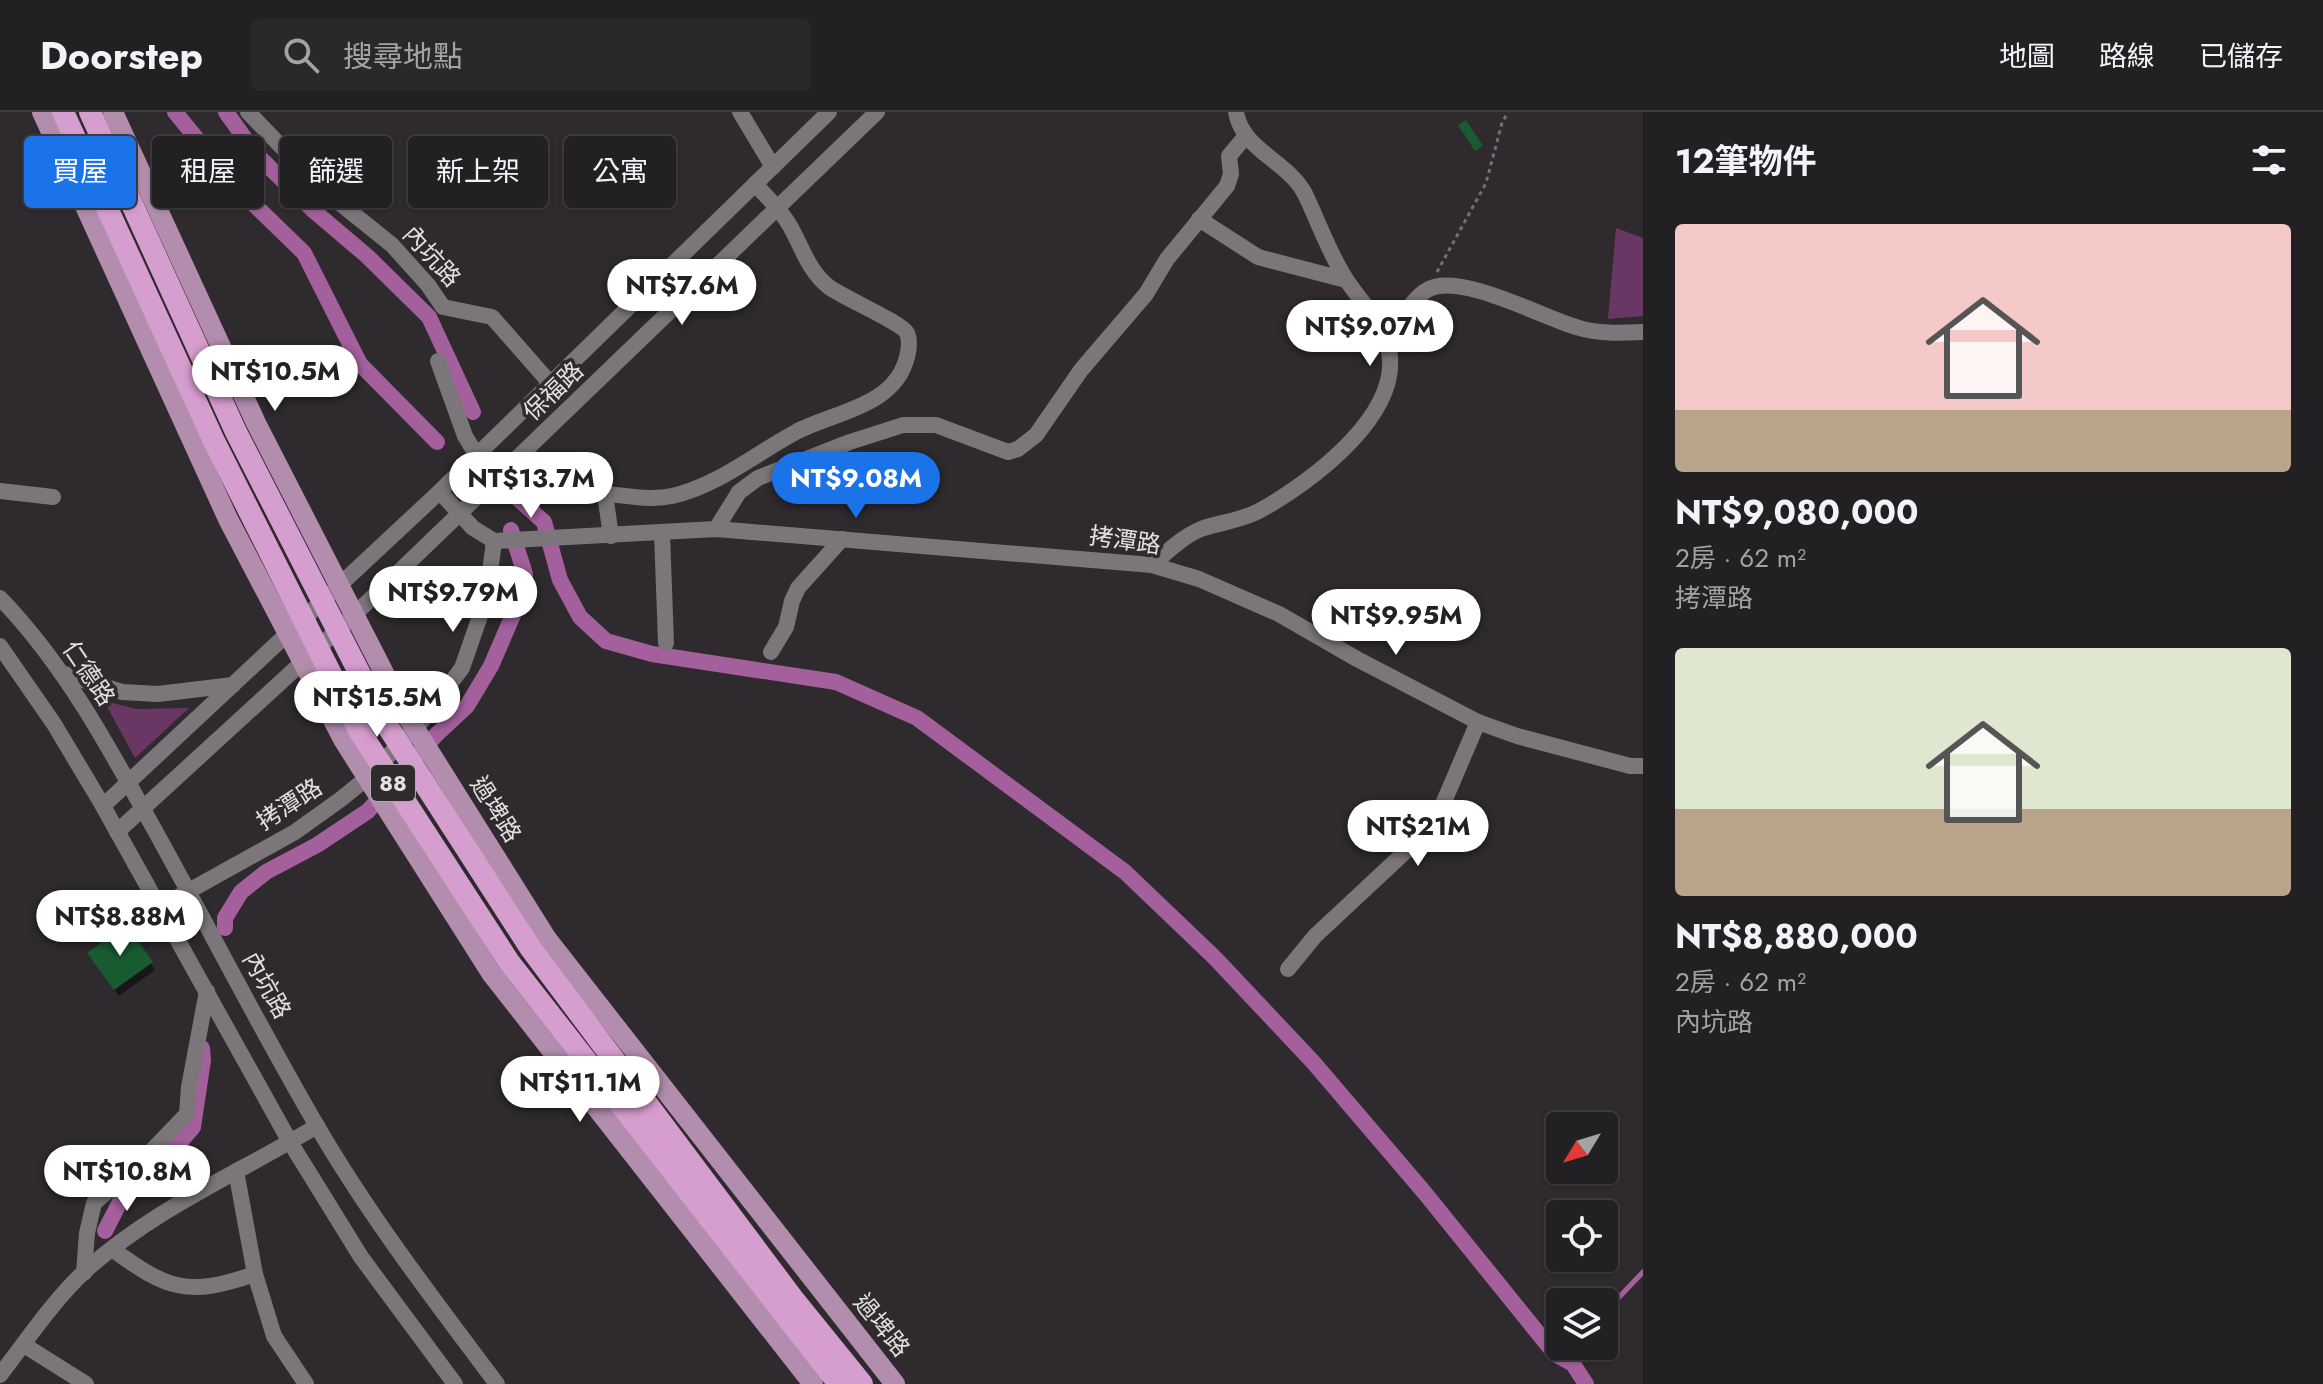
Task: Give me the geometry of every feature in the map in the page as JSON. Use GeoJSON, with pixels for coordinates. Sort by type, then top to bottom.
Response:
{"type":"FeatureCollection","features":[{"type":"Feature","properties":{"kind":"highway","name":"88"},"geometry":{"type":"LineString","coordinates":[[63,112],[214,441],[360,732],[509,962],[839,1384]]}},
{"type":"Feature","properties":{"kind":"highway","name":"88"},"geometry":{"type":"LineString","coordinates":[[90,112],[236,432],[383,719],[531,949],[794,1300],[862,1384]]}},
{"type":"Feature","properties":{"kind":"main road"},"geometry":{"type":"LineString","coordinates":[[42,112],[228,519],[344,741],[491,973],[813,1384]]}},
{"type":"Feature","properties":{"kind":"main road","name":"過埤路"},"geometry":{"type":"LineString","coordinates":[[113,112],[256,423],[417,732],[547,939],[895,1384]]}},
{"type":"Feature","properties":{"kind":"street","name":"內坑路"},"geometry":{"type":"LineString","coordinates":[[248,112],[321,188],[392,245],[443,307],[492,317],[550,383]]}},
{"type":"Feature","properties":{"kind":"street"},"geometry":{"type":"LineString","coordinates":[[740,112],[773,167]]}},
{"type":"Feature","properties":{"kind":"street","name":"保福路"},"geometry":{"type":"LineString","coordinates":[[103,806],[440,492],[829,112]]}},
{"type":"Feature","properties":{"kind":"street","name":"保福路"},"geometry":{"type":"LineString","coordinates":[[117,832],[354,615],[877,112]]}},
{"type":"Feature","properties":{"kind":"street"},"geometry":{"type":"LineString","coordinates":[[1152,565],[1177,543],[1202,529],[1239,520],[1283,497],[1355,438],[1378,406],[1391,365],[1387,341],[1328,249],[1303,189],[1286,169],[1245,137],[1236,112]]}},
{"type":"Feature","properties":{"kind":"street"},"geometry":{"type":"LineString","coordinates":[[716,529],[739,492],[758,478],[903,425],[936,425],[1008,452],[1018,449],[1036,435],[1081,370],[1146,294],[1167,259],[1227,186],[1231,174],[1229,156],[1245,137]]}},
{"type":"Feature","properties":{"kind":"street"},"geometry":{"type":"LineString","coordinates":[[605,494],[666,497],[718,479],[800,430],[860,407],[883,392],[900,374],[909,350],[908,334],[899,324],[856,304],[821,281],[777,208],[755,184]]}},
{"type":"Feature","properties":{"kind":"street"},"geometry":{"type":"LineString","coordinates":[[1199,219],[1258,257],[1346,280]]}},
{"type":"Feature","properties":{"kind":"street"},"geometry":{"type":"LineString","coordinates":[[1387,341],[1427,290],[1443,284],[1521,305],[1576,327],[1608,332],[1643,332]]}},
{"type":"Feature","properties":{"kind":"street"},"geometry":{"type":"LineString","coordinates":[[438,361],[465,436],[477,456]]}},
{"type":"Feature","properties":{"kind":"street"},"geometry":{"type":"LineString","coordinates":[[596,468],[605,494],[611,536]]}},
{"type":"Feature","properties":{"kind":"street"},"geometry":{"type":"LineString","coordinates":[[0,491],[53,497]]}},
{"type":"Feature","properties":{"kind":"street"},"geometry":{"type":"LineString","coordinates":[[440,492],[473,528],[499,542]]}},
{"type":"Feature","properties":{"kind":"street","name":"拷潭路"},"geometry":{"type":"LineString","coordinates":[[160,907],[295,832],[370,782],[417,732],[462,668],[487,596],[499,542],[716,529],[1152,565],[1199,579],[1279,614],[1478,722],[1630,766],[1643,766]]}},
{"type":"Feature","properties":{"kind":"street"},"geometry":{"type":"LineString","coordinates":[[662,533],[666,643]]}},
{"type":"Feature","properties":{"kind":"street"},"geometry":{"type":"LineString","coordinates":[[771,652],[786,627],[798,588],[842,539]]}},
{"type":"Feature","properties":{"kind":"street","name":"仁德路"},"geometry":{"type":"LineString","coordinates":[[0,598],[25,624],[80,699],[129,783]]}},
{"type":"Feature","properties":{"kind":"street"},"geometry":{"type":"LineString","coordinates":[[0,646],[54,724],[103,806],[290,1142],[361,1257],[455,1384]]}},
{"type":"Feature","properties":{"kind":"street"},"geometry":{"type":"LineString","coordinates":[[61,673],[122,692],[158,694],[233,685]]}},
{"type":"Feature","properties":{"kind":"street"},"geometry":{"type":"LineString","coordinates":[[1288,969],[1315,936],[1434,825],[1478,722]]}},
{"type":"Feature","properties":{"kind":"street","name":"內坑路"},"geometry":{"type":"LineString","coordinates":[[129,783],[317,1126],[388,1239],[497,1384]]}},
{"type":"Feature","properties":{"kind":"street"},"geometry":{"type":"LineString","coordinates":[[84,1273],[87,1233],[94,1203],[135,1168],[187,1114],[207,991]]}},
{"type":"Feature","properties":{"kind":"street"},"geometry":{"type":"LineString","coordinates":[[0,1375],[84,1273],[112,1249],[138,1229],[317,1126]]}},
{"type":"Feature","properties":{"kind":"street"},"geometry":{"type":"LineString","coordinates":[[236,1171],[255,1274],[274,1336],[306,1384]]}},
{"type":"Feature","properties":{"kind":"street"},"geometry":{"type":"LineString","coordinates":[[112,1249],[145,1274],[177,1286],[198,1288],[224,1285],[255,1274]]}},
{"type":"Feature","properties":{"kind":"street"},"geometry":{"type":"LineString","coordinates":[[24,1345],[86,1384]]}},
{"type":"Feature","properties":{"kind":"path"},"geometry":{"type":"LineString","coordinates":[[1427,290],[1486,183],[1502,123],[1508,112]]}},
{"type":"Feature","properties":{"kind":"shaded area"},"geometry":{"type":"Polygon","coordinates":[[[1616,228],[1643,238],[1643,316],[1608,319],[1616,228]]]}},
{"type":"Feature","properties":{"kind":"shaded area"},"geometry":{"type":"Polygon","coordinates":[[[104,701],[137,709],[189,708],[135,758],[104,701]]]}},
{"type":"Feature","properties":{"kind":"building"},"geometry":{"type":"Polygon","coordinates":[[[1466,120],[1483,146],[1475,151],[1458,125],[1466,120]]]}},
{"type":"Feature","properties":{"kind":"building"},"geometry":{"type":"Polygon","coordinates":[[[126,925],[153,962],[114,990],[87,953],[126,925]]]}},
{"type":"Feature","properties":{"kind":"waterway"},"geometry":{"type":"LineString","coordinates":[[175,112],[236,187],[304,253],[360,364],[437,442]]}},
{"type":"Feature","properties":{"kind":"waterway"},"geometry":{"type":"LineString","coordinates":[[226,112],[256,154],[429,317],[473,412]]}},
{"type":"Feature","properties":{"kind":"waterway"},"geometry":{"type":"LineString","coordinates":[[515,496],[544,522],[560,580],[580,617],[606,641],[652,654],[836,682],[917,718],[1125,872],[1215,958],[1313,1062],[1424,1192],[1555,1354],[1573,1364],[1586,1384]]}},
{"type":"Feature","properties":{"kind":"waterway"},"geometry":{"type":"LineString","coordinates":[[225,928],[225,918],[241,892],[266,872],[317,845],[368,811],[436,735],[467,706],[491,666],[513,615],[525,574],[511,530]]}},
{"type":"Feature","properties":{"kind":"waterway"},"geometry":{"type":"LineString","coordinates":[[105,1231],[125,1192],[169,1155],[193,1127],[202,1048]]}},
{"type":"Feature","properties":{"kind":"waterway"},"geometry":{"type":"LineString","coordinates":[[1618,1298],[1643,1272]]}}]}
